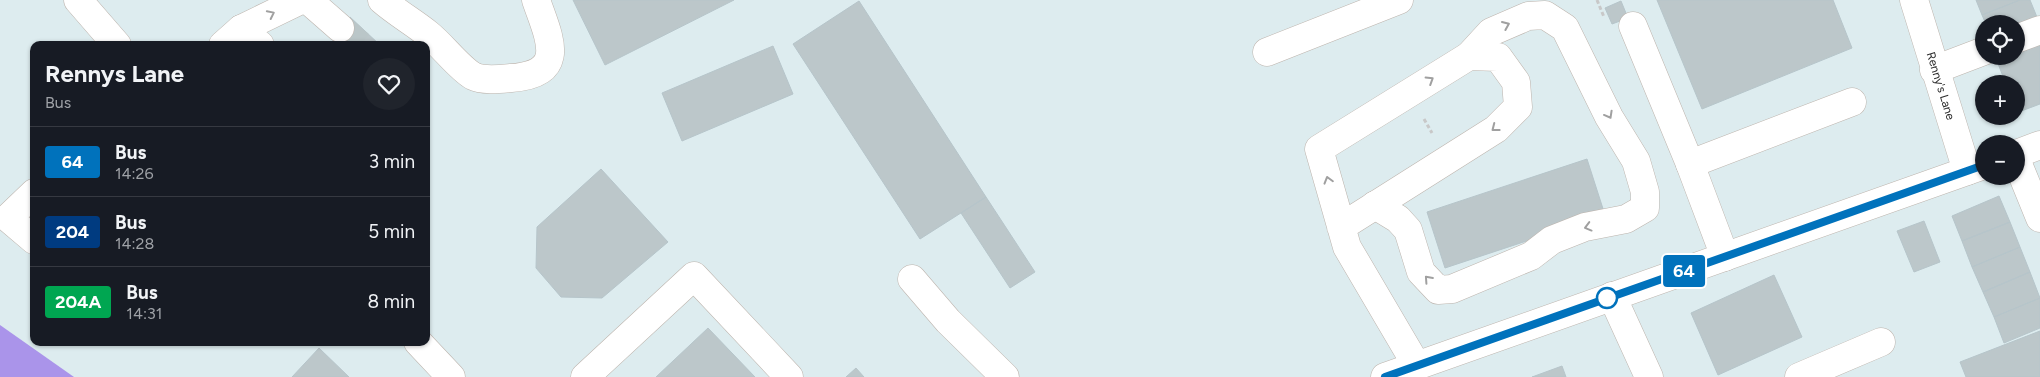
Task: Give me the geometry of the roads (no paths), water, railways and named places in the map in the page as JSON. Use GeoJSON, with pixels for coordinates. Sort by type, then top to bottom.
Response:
{"type":"FeatureCollection","features":[{"type":"Feature","properties":{"kind":"street"},"geometry":{"type":"LineString","coordinates":[[78,0],[114,41]]}},
{"type":"Feature","properties":{"kind":"street"},"geometry":{"type":"LineString","coordinates":[[241,40],[301,0]]}},
{"type":"Feature","properties":{"kind":"street"},"geometry":{"type":"LineString","coordinates":[[308,0],[340,28]]}},
{"type":"Feature","properties":{"kind":"street"},"geometry":{"type":"LineString","coordinates":[[382,0],[396,13],[429,34],[474,76],[498,80],[535,75],[547,65],[550,50],[536,0]]}},
{"type":"Feature","properties":{"kind":"street"},"geometry":{"type":"LineString","coordinates":[[1267,52],[1400,0]]}},
{"type":"Feature","properties":{"kind":"street","name":"Renny's Lane"},"geometry":{"type":"LineString","coordinates":[[1914,0],[1934,70],[1975,166]]}},
{"type":"Feature","properties":{"kind":"street"},"geometry":{"type":"LineString","coordinates":[[1375,205],[1398,218],[1408,230],[1421,272],[1438,290],[1452,289],[1531,256],[1552,240],[1585,227],[1626,219],[1645,208],[1644,192],[1636,160],[1609,117],[1565,28],[1545,15],[1528,16],[1492,32],[1469,56],[1319,149],[1347,247],[1417,366]]}},
{"type":"Feature","properties":{"kind":"street"},"geometry":{"type":"LineString","coordinates":[[1633,26],[1690,164],[1724,257]]}},
{"type":"Feature","properties":{"kind":"street"},"geometry":{"type":"LineString","coordinates":[[2025,35],[2040,30]]}},
{"type":"Feature","properties":{"kind":"street"},"geometry":{"type":"LineString","coordinates":[[1934,70],[1975,54]]}},
{"type":"Feature","properties":{"kind":"street"},"geometry":{"type":"LineString","coordinates":[[1341,227],[1496,129],[1518,107],[1516,82],[1498,57],[1469,56]]}},
{"type":"Feature","properties":{"kind":"street"},"geometry":{"type":"LineString","coordinates":[[1690,164],[1852,102]]}},
{"type":"Feature","properties":{"kind":"street"},"geometry":{"type":"LineString","coordinates":[[2025,151],[2040,145]]}},
{"type":"Feature","properties":{"kind":"street"},"geometry":{"type":"LineString","coordinates":[[1385,377],[1975,168]]}},
{"type":"Feature","properties":{"kind":"street"},"geometry":{"type":"LineString","coordinates":[[2025,181],[2040,218]]}},
{"type":"Feature","properties":{"kind":"street"},"geometry":{"type":"LineString","coordinates":[[30,197],[8,218],[30,237]]}},
{"type":"Feature","properties":{"kind":"street"},"geometry":{"type":"LineString","coordinates":[[585,377],[694,276],[789,377]]}},
{"type":"Feature","properties":{"kind":"street"},"geometry":{"type":"LineString","coordinates":[[912,279],[948,321],[1005,377]]}},
{"type":"Feature","properties":{"kind":"street"},"geometry":{"type":"LineString","coordinates":[[1612,296],[1649,377]]}},
{"type":"Feature","properties":{"kind":"street"},"geometry":{"type":"LineString","coordinates":[[1800,377],[1881,342]]}},
{"type":"Feature","properties":{"kind":"street"},"geometry":{"type":"LineString","coordinates":[[422,346],[451,377]]}},
{"type":"Feature","properties":{"kind":"tunnel"},"geometry":{"type":"LineString","coordinates":[[340,28],[355,41]]}}]}
